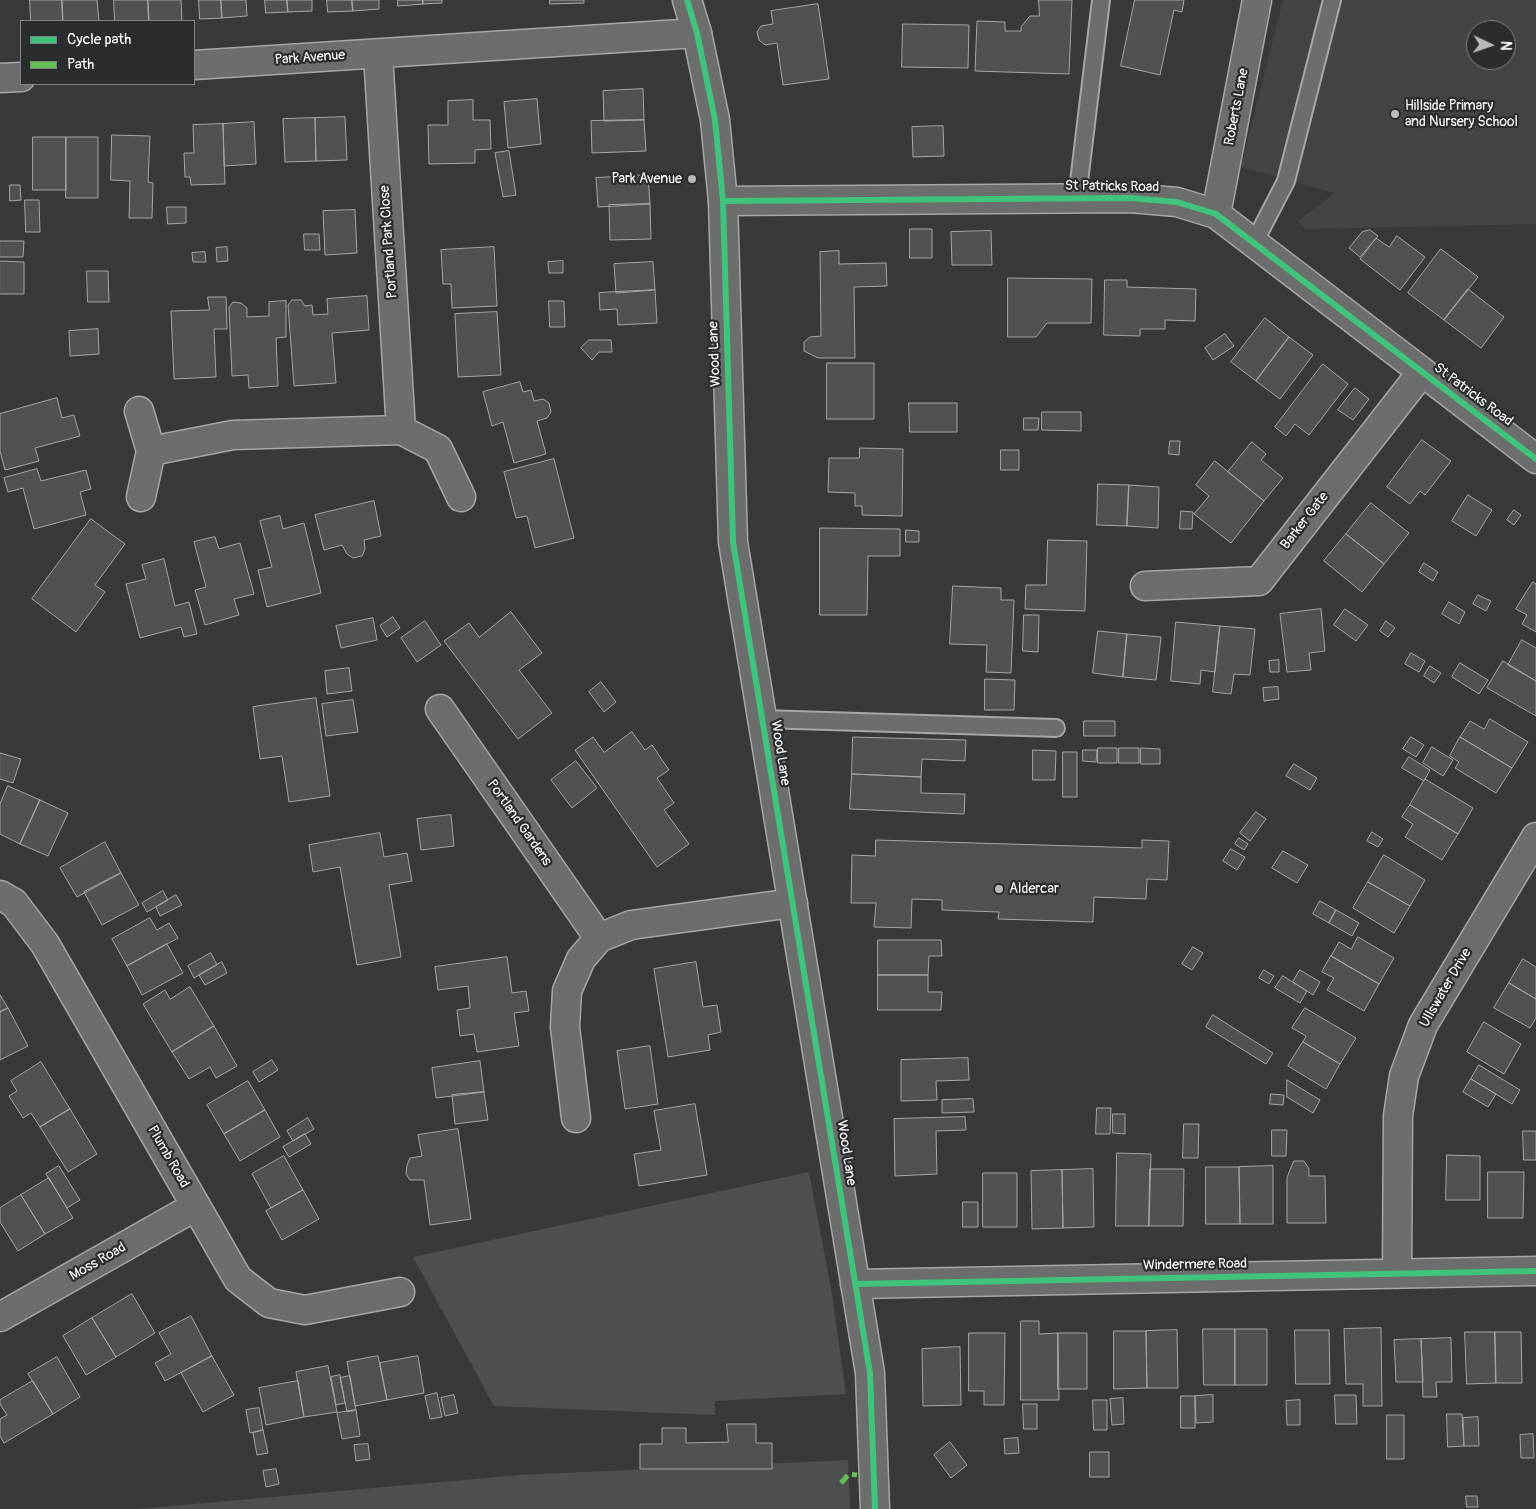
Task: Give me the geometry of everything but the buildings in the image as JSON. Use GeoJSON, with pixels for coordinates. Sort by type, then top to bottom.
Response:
{"type":"FeatureCollection","features":[{"type":"Feature","properties":{"kind":"street","name":"Wood Lane"},"geometry":{"type":"LineString","coordinates":[[687,0],[715,120],[723,201],[733,542],[870,1373],[875,1509]]}},
{"type":"Feature","properties":{"kind":"street","name":"Roberts Lane"},"geometry":{"type":"LineString","coordinates":[[1216,214],[1257,0]]}},
{"type":"Feature","properties":{"kind":"street","name":"Park Avenue"},"geometry":{"type":"LineString","coordinates":[[195,65],[696,33]]}},
{"type":"Feature","properties":{"kind":"street","name":"Portland Park Close"},"geometry":{"type":"LineString","coordinates":[[378,54],[401,430]]}},
{"type":"Feature","properties":{"kind":"street"},"geometry":{"type":"LineString","coordinates":[[0,78],[20,77]]}},
{"type":"Feature","properties":{"kind":"street","name":"St Patricks Road"},"geometry":{"type":"LineString","coordinates":[[723,201],[1130,198],[1177,202],[1216,214],[1536,459]]}},
{"type":"Feature","properties":{"kind":"street","name":"Barker Gate"},"geometry":{"type":"LineString","coordinates":[[1145,586],[1258,581],[1422,372]]}},
{"type":"Feature","properties":{"kind":"street"},"geometry":{"type":"LineString","coordinates":[[139,411],[151,451],[141,497]]}},
{"type":"Feature","properties":{"kind":"street"},"geometry":{"type":"LineString","coordinates":[[151,451],[233,435],[401,430],[438,449],[461,497]]}},
{"type":"Feature","properties":{"kind":"street","name":"Portland Gardens"},"geometry":{"type":"LineString","coordinates":[[440,709],[599,938]]}},
{"type":"Feature","properties":{"kind":"street","name":"Ullswater Drive"},"geometry":{"type":"LineString","coordinates":[[1397,1274],[1398,1116],[1404,1076],[1423,1025],[1536,837]]}},
{"type":"Feature","properties":{"kind":"street","name":"Plumb Road"},"geometry":{"type":"LineString","coordinates":[[0,895],[14,903],[45,944],[238,1279],[269,1303],[305,1310],[400,1292]]}},
{"type":"Feature","properties":{"kind":"street"},"geometry":{"type":"LineString","coordinates":[[576,1118],[565,1027],[567,991],[581,959],[599,938],[631,925],[793,903]]}},
{"type":"Feature","properties":{"kind":"street","name":"Moss Road"},"geometry":{"type":"LineString","coordinates":[[0,1317],[196,1206]]}},
{"type":"Feature","properties":{"kind":"street","name":"Windermere Road"},"geometry":{"type":"LineString","coordinates":[[855,1284],[1536,1271]]}},
{"type":"Feature","properties":{"kind":"lane"},"geometry":{"type":"LineString","coordinates":[[1077,198],[1102,0]]}},
{"type":"Feature","properties":{"kind":"lane"},"geometry":{"type":"LineString","coordinates":[[1254,243],[1286,181],[1332,0]]}},
{"type":"Feature","properties":{"kind":"lane"},"geometry":{"type":"LineString","coordinates":[[762,718],[1056,728]]}},
{"type":"Feature","properties":{"kind":"shaded area","name":"Hillside Primary and Nursery School"},"geometry":{"type":"Polygon","coordinates":[[[1283,0],[1536,0],[1536,224],[1305,229],[1298,221],[1335,193],[1241,167],[1283,0]]]}},
{"type":"Feature","properties":{"kind":"shaded area"},"geometry":{"type":"Polygon","coordinates":[[[809,1172],[832,1294],[846,1394],[715,1401],[715,1415],[494,1406],[413,1257],[809,1172]]]}},
{"type":"Feature","properties":{"kind":"shaded area"},"geometry":{"type":"Polygon","coordinates":[[[848,1460],[850,1509],[138,1509],[519,1475],[848,1460]]]}},
{"type":"Feature","properties":{"kind":"marked path"},"geometry":{"type":"LineString","coordinates":[[841,1483],[849,1474],[857,1475]]}},
{"type":"Feature","properties":{"kind":"cycle path"},"geometry":{"type":"LineString","coordinates":[[687,0],[697,33],[715,120],[723,201],[733,542],[870,1373],[875,1509]]}},
{"type":"Feature","properties":{"kind":"cycle path"},"geometry":{"type":"LineString","coordinates":[[723,201],[1130,198],[1177,202],[1216,214],[1536,459]]}},
{"type":"Feature","properties":{"kind":"cycle path"},"geometry":{"type":"LineString","coordinates":[[855,1284],[1536,1271]]}},
{"type":"Feature","properties":{"kind":"place","name":"Hillside Primary and Nursery School"},"geometry":{"type":"Point","coordinates":[1395,114]}},
{"type":"Feature","properties":{"kind":"place","name":"Park Avenue"},"geometry":{"type":"Point","coordinates":[692,179]}},
{"type":"Feature","properties":{"kind":"place","name":"Aldercar"},"geometry":{"type":"Point","coordinates":[999,889]}}]}
